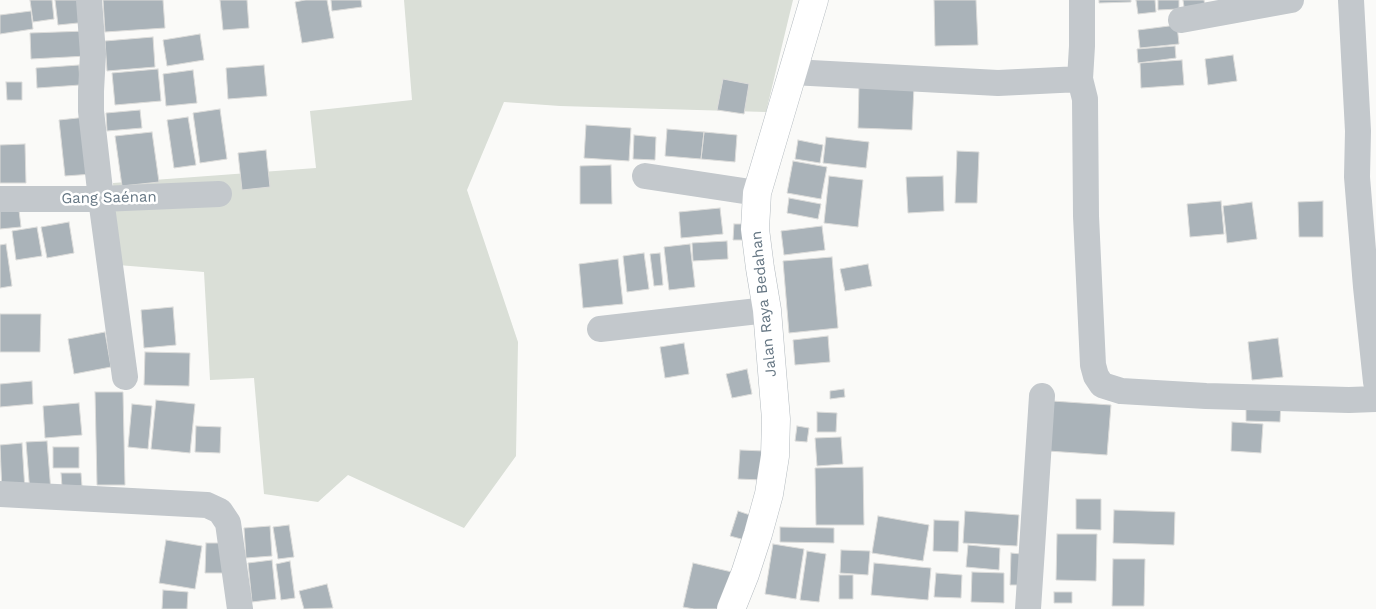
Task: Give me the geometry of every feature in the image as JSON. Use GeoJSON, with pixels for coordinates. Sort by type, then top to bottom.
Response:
{"type":"FeatureCollection","features":[{"type":"Feature","properties":{"kind":"street"},"geometry":{"type":"LineString","coordinates":[[89,0],[93,54],[92,111],[100,199],[125,377]]}},
{"type":"Feature","properties":{"kind":"street","name":"Jalan Raya Bedahan"},"geometry":{"type":"LineString","coordinates":[[731,609],[758,534],[769,494],[774,456],[776,419],[767,310],[755,229],[757,193],[814,0]]}},
{"type":"Feature","properties":{"kind":"street"},"geometry":{"type":"LineString","coordinates":[[1082,0],[1080,79],[1083,86],[1085,107],[1086,216],[1093,365],[1096,376],[1102,385],[1121,391],[1196,395],[1348,400],[1376,399]]}},
{"type":"Feature","properties":{"kind":"street"},"geometry":{"type":"LineString","coordinates":[[1181,20],[1292,0]]}},
{"type":"Feature","properties":{"kind":"street"},"geometry":{"type":"LineString","coordinates":[[1351,0],[1367,129],[1367,176],[1376,382]]}},
{"type":"Feature","properties":{"kind":"street"},"geometry":{"type":"LineString","coordinates":[[792,72],[998,83],[1080,79]]}},
{"type":"Feature","properties":{"kind":"street"},"geometry":{"type":"LineString","coordinates":[[644,176],[757,193]]}},
{"type":"Feature","properties":{"kind":"street","name":"Gang Saénan"},"geometry":{"type":"LineString","coordinates":[[0,199],[100,199],[219,194]]}},
{"type":"Feature","properties":{"kind":"street"},"geometry":{"type":"LineString","coordinates":[[600,329],[767,310]]}},
{"type":"Feature","properties":{"kind":"street"},"geometry":{"type":"LineString","coordinates":[[1028,609],[1042,396]]}},
{"type":"Feature","properties":{"kind":"street"},"geometry":{"type":"LineString","coordinates":[[0,494],[208,505],[220,511],[228,523],[240,609]]}},
{"type":"Feature","properties":{"kind":"shaded area"},"geometry":{"type":"Polygon","coordinates":[[[404,0],[793,0],[766,112],[560,106],[504,102],[467,190],[518,342],[516,456],[464,528],[348,475],[318,502],[264,494],[254,378],[210,380],[204,272],[118,265],[113,183],[316,168],[310,111],[412,100],[404,0]]]}},
{"type":"Feature","properties":{"kind":"building"},"geometry":{"type":"Polygon","coordinates":[[[30,0],[52,0],[54,19],[33,22],[30,0]]]}},
{"type":"Feature","properties":{"kind":"building"},"geometry":{"type":"Polygon","coordinates":[[[55,0],[86,0],[88,22],[58,25],[55,0]]]}},
{"type":"Feature","properties":{"kind":"building"},"geometry":{"type":"Polygon","coordinates":[[[103,0],[163,0],[165,28],[105,32],[103,0]]]}},
{"type":"Feature","properties":{"kind":"building"},"geometry":{"type":"Polygon","coordinates":[[[220,0],[247,0],[249,28],[223,30],[220,0]]]}},
{"type":"Feature","properties":{"kind":"building"},"geometry":{"type":"Polygon","coordinates":[[[327,0],[334,38],[302,43],[295,2],[327,0]]]}},
{"type":"Feature","properties":{"kind":"building"},"geometry":{"type":"Polygon","coordinates":[[[331,0],[361,0],[362,7],[332,11],[331,0]]]}},
{"type":"Feature","properties":{"kind":"building"},"geometry":{"type":"Polygon","coordinates":[[[934,0],[976,0],[978,45],[935,46],[934,0]]]}},
{"type":"Feature","properties":{"kind":"building"},"geometry":{"type":"Polygon","coordinates":[[[1099,0],[1131,0],[1131,2],[1099,3],[1099,0]]]}},
{"type":"Feature","properties":{"kind":"building"},"geometry":{"type":"Polygon","coordinates":[[[1136,0],[1155,0],[1156,12],[1138,14],[1136,0]]]}},
{"type":"Feature","properties":{"kind":"building"},"geometry":{"type":"Polygon","coordinates":[[[1158,0],[1179,0],[1179,9],[1158,10],[1158,0]]]}},
{"type":"Feature","properties":{"kind":"building"},"geometry":{"type":"Polygon","coordinates":[[[1183,0],[1204,0],[1206,11],[1185,14],[1183,0]]]}},
{"type":"Feature","properties":{"kind":"building"},"geometry":{"type":"Polygon","coordinates":[[[31,11],[33,29],[0,34],[0,15],[31,11]]]}},
{"type":"Feature","properties":{"kind":"building"},"geometry":{"type":"Polygon","coordinates":[[[1177,25],[1179,44],[1140,48],[1138,30],[1177,25]]]}},
{"type":"Feature","properties":{"kind":"building"},"geometry":{"type":"Polygon","coordinates":[[[86,31],[87,56],[31,59],[30,33],[86,31]]]}},
{"type":"Feature","properties":{"kind":"building"},"geometry":{"type":"Polygon","coordinates":[[[200,34],[204,60],[167,66],[163,40],[200,34]]]}},
{"type":"Feature","properties":{"kind":"building"},"geometry":{"type":"Polygon","coordinates":[[[153,37],[155,67],[107,71],[105,41],[153,37]]]}},
{"type":"Feature","properties":{"kind":"building"},"geometry":{"type":"Polygon","coordinates":[[[1175,46],[1176,58],[1138,63],[1137,49],[1175,46]]]}},
{"type":"Feature","properties":{"kind":"building"},"geometry":{"type":"Polygon","coordinates":[[[1233,55],[1237,81],[1208,85],[1205,59],[1233,55]]]}},
{"type":"Feature","properties":{"kind":"building"},"geometry":{"type":"Polygon","coordinates":[[[1182,60],[1184,85],[1141,88],[1140,63],[1182,60]]]}},
{"type":"Feature","properties":{"kind":"building"},"geometry":{"type":"Polygon","coordinates":[[[79,65],[80,85],[37,88],[36,68],[79,65]]]}},
{"type":"Feature","properties":{"kind":"building"},"geometry":{"type":"Polygon","coordinates":[[[264,65],[267,96],[228,99],[226,68],[264,65]]]}},
{"type":"Feature","properties":{"kind":"building"},"geometry":{"type":"Polygon","coordinates":[[[158,69],[161,101],[115,105],[112,73],[158,69]]]}},
{"type":"Feature","properties":{"kind":"building"},"geometry":{"type":"Polygon","coordinates":[[[193,70],[197,103],[166,106],[163,74],[193,70]]]}},
{"type":"Feature","properties":{"kind":"building"},"geometry":{"type":"Polygon","coordinates":[[[723,79],[749,84],[744,114],[717,110],[723,79]]]}},
{"type":"Feature","properties":{"kind":"building"},"geometry":{"type":"Polygon","coordinates":[[[6,82],[22,82],[22,100],[7,100],[6,82]]]}},
{"type":"Feature","properties":{"kind":"building"},"geometry":{"type":"Polygon","coordinates":[[[859,85],[914,86],[912,130],[858,128],[859,85]]]}},
{"type":"Feature","properties":{"kind":"building"},"geometry":{"type":"Polygon","coordinates":[[[220,109],[227,159],[200,163],[193,113],[220,109]]]}},
{"type":"Feature","properties":{"kind":"building"},"geometry":{"type":"Polygon","coordinates":[[[140,110],[142,128],[107,131],[106,113],[140,110]]]}},
{"type":"Feature","properties":{"kind":"building"},"geometry":{"type":"Polygon","coordinates":[[[87,117],[93,174],[65,176],[59,120],[87,117]]]}},
{"type":"Feature","properties":{"kind":"building"},"geometry":{"type":"Polygon","coordinates":[[[188,117],[196,165],[174,168],[167,120],[188,117]]]}},
{"type":"Feature","properties":{"kind":"building"},"geometry":{"type":"Polygon","coordinates":[[[586,125],[631,128],[629,161],[584,158],[586,125]]]}},
{"type":"Feature","properties":{"kind":"building"},"geometry":{"type":"Polygon","coordinates":[[[667,129],[704,132],[701,159],[665,156],[667,129]]]}},
{"type":"Feature","properties":{"kind":"building"},"geometry":{"type":"Polygon","coordinates":[[[152,132],[159,182],[122,186],[115,136],[152,132]]]}},
{"type":"Feature","properties":{"kind":"building"},"geometry":{"type":"Polygon","coordinates":[[[704,132],[737,135],[735,162],[701,159],[704,132]]]}},
{"type":"Feature","properties":{"kind":"building"},"geometry":{"type":"Polygon","coordinates":[[[634,135],[656,137],[655,160],[633,159],[634,135]]]}},
{"type":"Feature","properties":{"kind":"building"},"geometry":{"type":"Polygon","coordinates":[[[826,137],[869,142],[866,168],[823,163],[826,137]]]}},
{"type":"Feature","properties":{"kind":"building"},"geometry":{"type":"Polygon","coordinates":[[[798,140],[823,145],[820,163],[795,159],[798,140]]]}},
{"type":"Feature","properties":{"kind":"building"},"geometry":{"type":"Polygon","coordinates":[[[25,144],[26,183],[0,183],[0,145],[25,144]]]}},
{"type":"Feature","properties":{"kind":"building"},"geometry":{"type":"Polygon","coordinates":[[[266,150],[270,187],[242,190],[238,153],[266,150]]]}},
{"type":"Feature","properties":{"kind":"building"},"geometry":{"type":"Polygon","coordinates":[[[957,151],[979,152],[977,203],[955,203],[957,151]]]}},
{"type":"Feature","properties":{"kind":"building"},"geometry":{"type":"Polygon","coordinates":[[[793,161],[827,167],[821,199],[787,193],[793,161]]]}},
{"type":"Feature","properties":{"kind":"building"},"geometry":{"type":"Polygon","coordinates":[[[611,165],[612,204],[580,204],[580,166],[611,165]]]}},
{"type":"Feature","properties":{"kind":"building"},"geometry":{"type":"Polygon","coordinates":[[[829,176],[863,180],[858,227],[824,223],[829,176]]]}},
{"type":"Feature","properties":{"kind":"building"},"geometry":{"type":"Polygon","coordinates":[[[943,176],[944,211],[908,213],[906,177],[943,176]]]}},
{"type":"Feature","properties":{"kind":"building"},"geometry":{"type":"Polygon","coordinates":[[[789,198],[821,204],[818,219],[787,213],[789,198]]]}},
{"type":"Feature","properties":{"kind":"building"},"geometry":{"type":"Polygon","coordinates":[[[1221,201],[1224,234],[1190,237],[1187,204],[1221,201]]]}},
{"type":"Feature","properties":{"kind":"building"},"geometry":{"type":"Polygon","coordinates":[[[1323,201],[1323,237],[1299,237],[1298,202],[1323,201]]]}},
{"type":"Feature","properties":{"kind":"building"},"geometry":{"type":"Polygon","coordinates":[[[18,202],[21,227],[0,229],[0,204],[18,202]]]}},
{"type":"Feature","properties":{"kind":"building"},"geometry":{"type":"Polygon","coordinates":[[[1252,202],[1257,239],[1227,243],[1223,206],[1252,202]]]}},
{"type":"Feature","properties":{"kind":"building"},"geometry":{"type":"Polygon","coordinates":[[[720,208],[723,234],[681,238],[679,212],[720,208]]]}},
{"type":"Feature","properties":{"kind":"building"},"geometry":{"type":"Polygon","coordinates":[[[69,222],[74,253],[47,258],[41,227],[69,222]]]}},
{"type":"Feature","properties":{"kind":"building"},"geometry":{"type":"Polygon","coordinates":[[[734,224],[749,224],[748,240],[733,240],[734,224]]]}},
{"type":"Feature","properties":{"kind":"building"},"geometry":{"type":"Polygon","coordinates":[[[822,226],[825,250],[784,255],[781,231],[822,226]]]}},
{"type":"Feature","properties":{"kind":"building"},"geometry":{"type":"Polygon","coordinates":[[[37,227],[42,256],[16,260],[12,231],[37,227]]]}},
{"type":"Feature","properties":{"kind":"building"},"geometry":{"type":"Polygon","coordinates":[[[727,241],[728,259],[693,261],[692,243],[727,241]]]}},
{"type":"Feature","properties":{"kind":"building"},"geometry":{"type":"Polygon","coordinates":[[[6,244],[12,286],[0,288],[0,245],[6,244]]]}},
{"type":"Feature","properties":{"kind":"building"},"geometry":{"type":"Polygon","coordinates":[[[690,244],[695,287],[669,290],[664,247],[690,244]]]}},
{"type":"Feature","properties":{"kind":"building"},"geometry":{"type":"Polygon","coordinates":[[[644,253],[649,289],[627,292],[623,256],[644,253]]]}},
{"type":"Feature","properties":{"kind":"building"},"geometry":{"type":"Polygon","coordinates":[[[660,253],[663,285],[654,286],[650,254],[660,253]]]}},
{"type":"Feature","properties":{"kind":"building"},"geometry":{"type":"Polygon","coordinates":[[[832,257],[838,328],[789,333],[783,261],[832,257]]]}},
{"type":"Feature","properties":{"kind":"building"},"geometry":{"type":"Polygon","coordinates":[[[618,259],[623,304],[583,308],[579,264],[618,259]]]}},
{"type":"Feature","properties":{"kind":"building"},"geometry":{"type":"Polygon","coordinates":[[[868,264],[872,286],[845,291],[840,269],[868,264]]]}},
{"type":"Feature","properties":{"kind":"building"},"geometry":{"type":"Polygon","coordinates":[[[173,307],[176,345],[144,348],[141,310],[173,307]]]}},
{"type":"Feature","properties":{"kind":"building"},"geometry":{"type":"Polygon","coordinates":[[[0,314],[41,314],[40,352],[0,352],[0,314]]]}},
{"type":"Feature","properties":{"kind":"building"},"geometry":{"type":"Polygon","coordinates":[[[105,332],[111,367],[74,374],[68,339],[105,332]]]}},
{"type":"Feature","properties":{"kind":"building"},"geometry":{"type":"Polygon","coordinates":[[[828,336],[830,362],[795,365],[793,340],[828,336]]]}},
{"type":"Feature","properties":{"kind":"building"},"geometry":{"type":"Polygon","coordinates":[[[1278,338],[1283,377],[1252,380],[1248,342],[1278,338]]]}},
{"type":"Feature","properties":{"kind":"building"},"geometry":{"type":"Polygon","coordinates":[[[684,343],[689,374],[665,378],[660,347],[684,343]]]}},
{"type":"Feature","properties":{"kind":"building"},"geometry":{"type":"Polygon","coordinates":[[[145,352],[190,353],[189,386],[144,385],[145,352]]]}},
{"type":"Feature","properties":{"kind":"building"},"geometry":{"type":"Polygon","coordinates":[[[747,369],[752,394],[732,398],[726,374],[747,369]]]}},
{"type":"Feature","properties":{"kind":"building"},"geometry":{"type":"Polygon","coordinates":[[[32,381],[33,404],[0,407],[0,384],[32,381]]]}},
{"type":"Feature","properties":{"kind":"building"},"geometry":{"type":"Polygon","coordinates":[[[844,389],[845,397],[830,399],[830,391],[844,389]]]}},
{"type":"Feature","properties":{"kind":"building"},"geometry":{"type":"Polygon","coordinates":[[[95,392],[123,392],[125,485],[97,485],[95,392]]]}},
{"type":"Feature","properties":{"kind":"building"},"geometry":{"type":"Polygon","coordinates":[[[1246,398],[1281,400],[1280,422],[1246,421],[1246,398]]]}},
{"type":"Feature","properties":{"kind":"building"},"geometry":{"type":"Polygon","coordinates":[[[156,400],[195,404],[190,453],[151,449],[156,400]]]}},
{"type":"Feature","properties":{"kind":"building"},"geometry":{"type":"Polygon","coordinates":[[[1052,401],[1111,405],[1107,455],[1048,451],[1052,401]]]}},
{"type":"Feature","properties":{"kind":"building"},"geometry":{"type":"Polygon","coordinates":[[[79,403],[82,435],[45,438],[43,406],[79,403]]]}},
{"type":"Feature","properties":{"kind":"building"},"geometry":{"type":"Polygon","coordinates":[[[132,404],[152,406],[148,449],[128,447],[132,404]]]}},
{"type":"Feature","properties":{"kind":"building"},"geometry":{"type":"Polygon","coordinates":[[[817,412],[837,413],[836,432],[817,432],[817,412]]]}},
{"type":"Feature","properties":{"kind":"building"},"geometry":{"type":"Polygon","coordinates":[[[1232,422],[1263,424],[1261,453],[1231,451],[1232,422]]]}},
{"type":"Feature","properties":{"kind":"building"},"geometry":{"type":"Polygon","coordinates":[[[196,426],[221,427],[220,453],[195,452],[196,426]]]}},
{"type":"Feature","properties":{"kind":"building"},"geometry":{"type":"Polygon","coordinates":[[[797,426],[809,428],[807,442],[795,441],[797,426]]]}},
{"type":"Feature","properties":{"kind":"building"},"geometry":{"type":"Polygon","coordinates":[[[841,437],[843,464],[817,466],[815,438],[841,437]]]}},
{"type":"Feature","properties":{"kind":"building"},"geometry":{"type":"Polygon","coordinates":[[[47,441],[51,492],[30,493],[26,442],[47,441]]]}},
{"type":"Feature","properties":{"kind":"building"},"geometry":{"type":"Polygon","coordinates":[[[22,443],[25,491],[2,493],[0,445],[22,443]]]}},
{"type":"Feature","properties":{"kind":"building"},"geometry":{"type":"Polygon","coordinates":[[[53,447],[79,447],[79,468],[53,468],[53,447]]]}},
{"type":"Feature","properties":{"kind":"building"},"geometry":{"type":"Polygon","coordinates":[[[740,450],[764,451],[762,480],[738,479],[740,450]]]}},
{"type":"Feature","properties":{"kind":"building"},"geometry":{"type":"Polygon","coordinates":[[[863,467],[864,525],[816,525],[815,468],[863,467]]]}},
{"type":"Feature","properties":{"kind":"building"},"geometry":{"type":"Polygon","coordinates":[[[61,473],[81,473],[82,486],[62,487],[61,473]]]}},
{"type":"Feature","properties":{"kind":"building"},"geometry":{"type":"Polygon","coordinates":[[[1076,499],[1101,499],[1101,530],[1076,529],[1076,499]]]}},
{"type":"Feature","properties":{"kind":"building"},"geometry":{"type":"Polygon","coordinates":[[[1114,510],[1175,512],[1174,545],[1113,543],[1114,510]]]}},
{"type":"Feature","properties":{"kind":"building"},"geometry":{"type":"Polygon","coordinates":[[[738,511],[753,516],[745,540],[730,536],[738,511]]]}},
{"type":"Feature","properties":{"kind":"building"},"geometry":{"type":"Polygon","coordinates":[[[965,511],[1019,515],[1017,546],[963,543],[965,511]]]}},
{"type":"Feature","properties":{"kind":"building"},"geometry":{"type":"Polygon","coordinates":[[[878,516],[929,525],[923,561],[872,553],[878,516]]]}},
{"type":"Feature","properties":{"kind":"building"},"geometry":{"type":"Polygon","coordinates":[[[934,520],[959,521],[958,552],[933,551],[934,520]]]}},
{"type":"Feature","properties":{"kind":"building"},"geometry":{"type":"Polygon","coordinates":[[[289,525],[294,557],[278,559],[273,527],[289,525]]]}},
{"type":"Feature","properties":{"kind":"building"},"geometry":{"type":"Polygon","coordinates":[[[270,526],[272,556],[246,558],[244,528],[270,526]]]}},
{"type":"Feature","properties":{"kind":"building"},"geometry":{"type":"Polygon","coordinates":[[[780,527],[834,528],[834,543],[780,542],[780,527]]]}},
{"type":"Feature","properties":{"kind":"building"},"geometry":{"type":"Polygon","coordinates":[[[1057,534],[1097,534],[1096,581],[1056,580],[1057,534]]]}},
{"type":"Feature","properties":{"kind":"building"},"geometry":{"type":"Polygon","coordinates":[[[166,540],[202,546],[195,589],[159,583],[166,540]]]}},
{"type":"Feature","properties":{"kind":"building"},"geometry":{"type":"Polygon","coordinates":[[[206,543],[226,543],[225,573],[205,573],[206,543]]]}},
{"type":"Feature","properties":{"kind":"building"},"geometry":{"type":"Polygon","coordinates":[[[773,544],[804,549],[796,599],[765,594],[773,544]]]}},
{"type":"Feature","properties":{"kind":"building"},"geometry":{"type":"Polygon","coordinates":[[[968,545],[1000,548],[999,570],[966,567],[968,545]]]}},
{"type":"Feature","properties":{"kind":"building"},"geometry":{"type":"Polygon","coordinates":[[[841,550],[870,551],[868,575],[840,573],[841,550]]]}},
{"type":"Feature","properties":{"kind":"building"},"geometry":{"type":"Polygon","coordinates":[[[807,551],[826,554],[819,602],[800,600],[807,551]]]}},
{"type":"Feature","properties":{"kind":"building"},"geometry":{"type":"Polygon","coordinates":[[[1011,553],[1021,554],[1020,585],[1010,585],[1011,553]]]}},
{"type":"Feature","properties":{"kind":"building"},"geometry":{"type":"Polygon","coordinates":[[[1113,559],[1145,559],[1144,606],[1112,606],[1113,559]]]}},
{"type":"Feature","properties":{"kind":"building"},"geometry":{"type":"Polygon","coordinates":[[[272,560],[276,599],[252,602],[248,563],[272,560]]]}},
{"type":"Feature","properties":{"kind":"building"},"geometry":{"type":"Polygon","coordinates":[[[290,561],[295,598],[281,600],[276,564],[290,561]]]}},
{"type":"Feature","properties":{"kind":"building"},"geometry":{"type":"Polygon","coordinates":[[[693,563],[732,572],[723,609],[683,607],[693,563]]]}},
{"type":"Feature","properties":{"kind":"building"},"geometry":{"type":"Polygon","coordinates":[[[874,563],[931,568],[928,600],[871,595],[874,563]]]}},
{"type":"Feature","properties":{"kind":"building"},"geometry":{"type":"Polygon","coordinates":[[[972,572],[1004,573],[1004,603],[971,602],[972,572]]]}},
{"type":"Feature","properties":{"kind":"building"},"geometry":{"type":"Polygon","coordinates":[[[936,573],[962,575],[961,598],[934,597],[936,573]]]}},
{"type":"Feature","properties":{"kind":"building"},"geometry":{"type":"Polygon","coordinates":[[[839,575],[853,575],[853,599],[839,599],[839,575]]]}},
{"type":"Feature","properties":{"kind":"building"},"geometry":{"type":"Polygon","coordinates":[[[327,584],[333,608],[304,609],[299,591],[327,584]]]}},
{"type":"Feature","properties":{"kind":"building"},"geometry":{"type":"Polygon","coordinates":[[[163,590],[188,592],[187,609],[162,609],[163,590]]]}},
{"type":"Feature","properties":{"kind":"building"},"geometry":{"type":"Polygon","coordinates":[[[1054,592],[1072,592],[1072,603],[1054,603],[1054,592]]]}}]}
